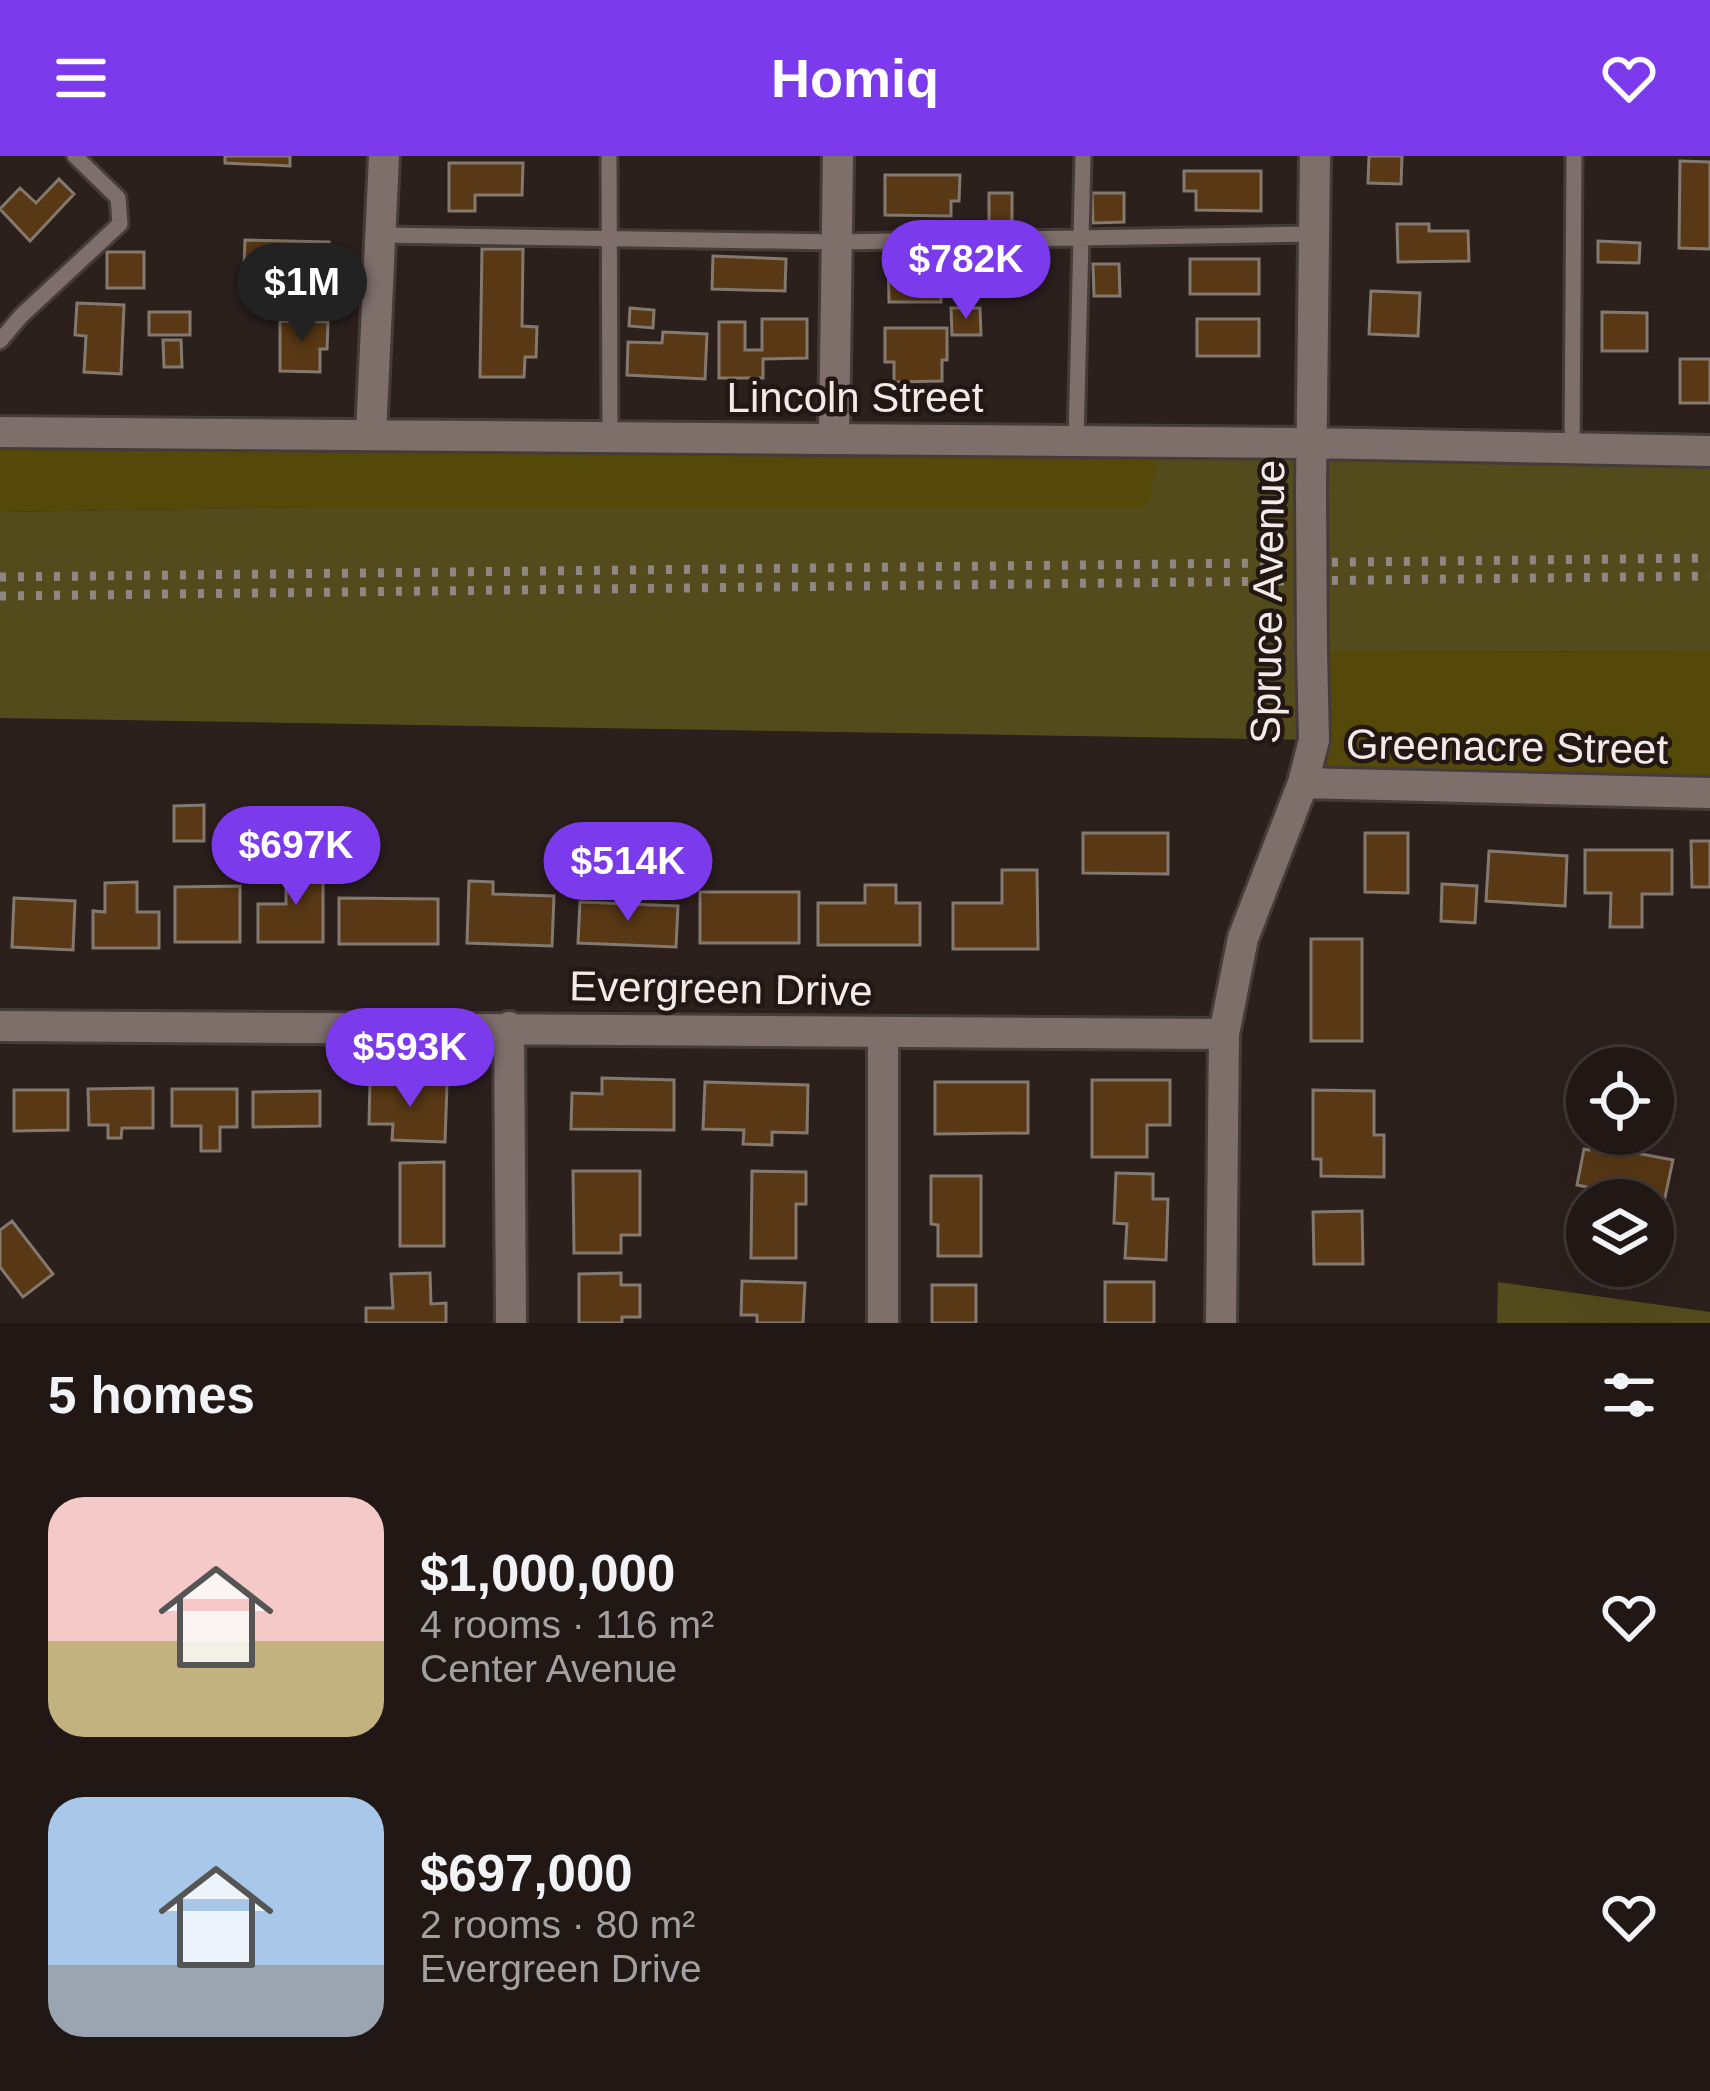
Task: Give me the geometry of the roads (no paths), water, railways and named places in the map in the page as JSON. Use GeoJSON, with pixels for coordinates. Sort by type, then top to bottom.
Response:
{"type":"FeatureCollection","features":[{"type":"Feature","properties":{"kind":"street"},"geometry":{"type":"LineString","coordinates":[[371,435],[384,156]]}},
{"type":"Feature","properties":{"kind":"street"},"geometry":{"type":"LineString","coordinates":[[834,438],[838,156]]}},
{"type":"Feature","properties":{"kind":"street","name":"Spruce Avenue"},"geometry":{"type":"LineString","coordinates":[[1221,1323],[1224,1034],[1243,938],[1303,783],[1314,740],[1315,156]]}},
{"type":"Feature","properties":{"kind":"street","name":"Lincoln Street"},"geometry":{"type":"LineString","coordinates":[[0,432],[1710,451]]}},
{"type":"Feature","properties":{"kind":"street","name":"Greenacre Street"},"geometry":{"type":"LineString","coordinates":[[1303,783],[1710,793]]}},
{"type":"Feature","properties":{"kind":"street","name":"Evergreen Drive"},"geometry":{"type":"LineString","coordinates":[[0,1026],[1224,1034]]}},
{"type":"Feature","properties":{"kind":"street"},"geometry":{"type":"LineString","coordinates":[[509,1027],[511,1323]]}},
{"type":"Feature","properties":{"kind":"street"},"geometry":{"type":"LineString","coordinates":[[883,1033],[883,1323]]}},
{"type":"Feature","properties":{"kind":"lane"},"geometry":{"type":"LineString","coordinates":[[0,341],[120,224],[118,198],[75,156]]}},
{"type":"Feature","properties":{"kind":"lane"},"geometry":{"type":"LineString","coordinates":[[609,156],[610,437]]}},
{"type":"Feature","properties":{"kind":"lane"},"geometry":{"type":"LineString","coordinates":[[1076,441],[1083,156]]}},
{"type":"Feature","properties":{"kind":"lane"},"geometry":{"type":"LineString","coordinates":[[1572,448],[1574,156]]}},
{"type":"Feature","properties":{"kind":"lane"},"geometry":{"type":"LineString","coordinates":[[382,235],[837,242],[1314,234]]}},
{"type":"Feature","properties":{"kind":"railway"},"geometry":{"type":"LineString","coordinates":[[0,577],[1710,558]]}},
{"type":"Feature","properties":{"kind":"railway"},"geometry":{"type":"LineString","coordinates":[[0,596],[1710,576]]}}]}
